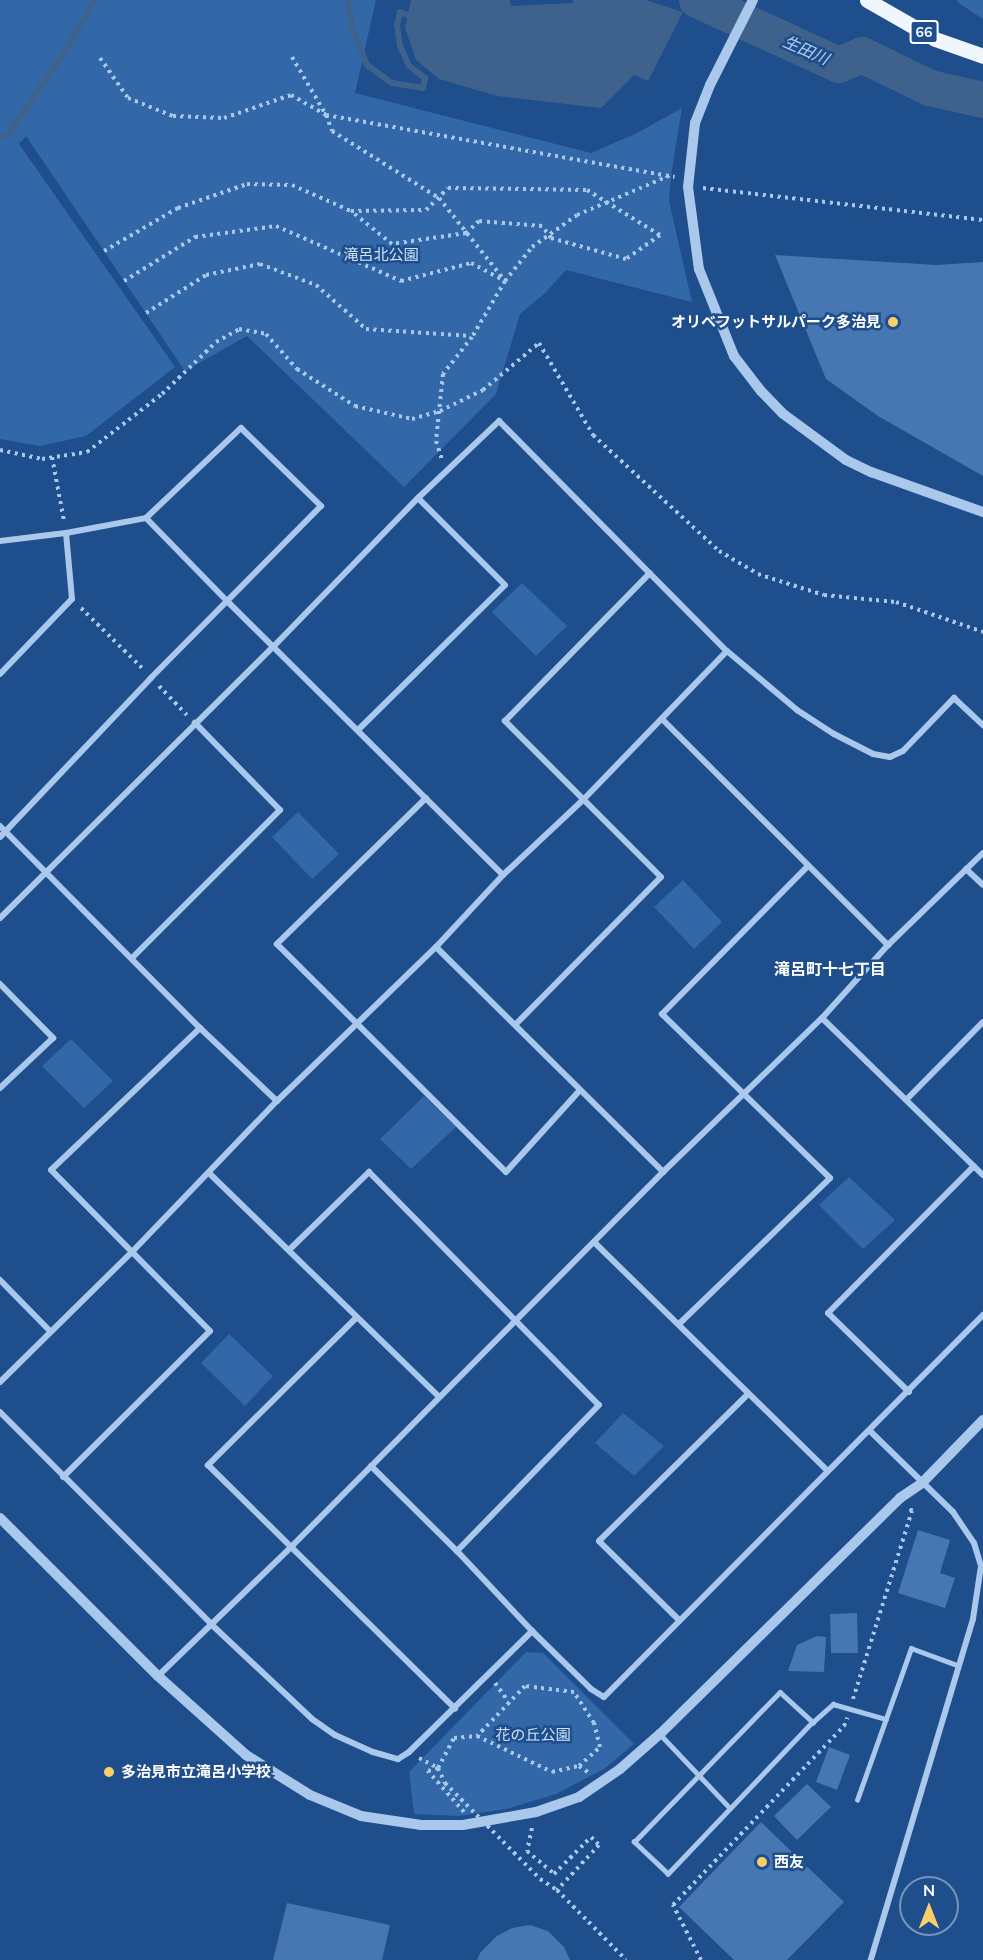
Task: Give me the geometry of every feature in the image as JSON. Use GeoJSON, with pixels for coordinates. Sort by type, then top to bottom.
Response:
{"type":"FeatureCollection","features":[{"type":"Feature","properties":{"kind":"main road","name":"66"},"geometry":{"type":"LineString","coordinates":[[867,0],[935,39],[983,56]]}},
{"type":"Feature","properties":{"kind":"street"},"geometry":{"type":"LineString","coordinates":[[753,0],[694,123],[688,187],[699,269],[734,356],[761,391],[803,430],[846,460],[871,472],[983,512]]}},
{"type":"Feature","properties":{"kind":"street"},"geometry":{"type":"LineString","coordinates":[[0,918],[273,647],[418,498],[500,422],[727,651],[797,710],[834,734],[873,754],[890,757],[903,751],[954,698],[983,726]]}},
{"type":"Feature","properties":{"kind":"street"},"geometry":{"type":"LineString","coordinates":[[0,541],[66,534],[146,518],[241,429],[321,507],[151,678],[0,837]]}},
{"type":"Feature","properties":{"kind":"street"},"geometry":{"type":"LineString","coordinates":[[358,730],[505,585],[418,498]]}},
{"type":"Feature","properties":{"kind":"street"},"geometry":{"type":"LineString","coordinates":[[146,518],[503,875]]}},
{"type":"Feature","properties":{"kind":"street"},"geometry":{"type":"LineString","coordinates":[[0,674],[72,599],[66,534]]}},
{"type":"Feature","properties":{"kind":"street"},"geometry":{"type":"LineString","coordinates":[[516,1024],[661,877],[506,721],[650,573]]}},
{"type":"Feature","properties":{"kind":"street"},"geometry":{"type":"LineString","coordinates":[[0,1382],[49,1330],[131,1253],[277,1101],[436,947],[503,875],[583,800],[727,651]]}},
{"type":"Feature","properties":{"kind":"street"},"geometry":{"type":"LineString","coordinates":[[662,719],[888,945]]}},
{"type":"Feature","properties":{"kind":"street"},"geometry":{"type":"LineString","coordinates":[[133,957],[280,810],[195,723]]}},
{"type":"Feature","properties":{"kind":"street"},"geometry":{"type":"LineString","coordinates":[[426,798],[277,944],[506,1172],[580,1090]]}},
{"type":"Feature","properties":{"kind":"street"},"geometry":{"type":"LineString","coordinates":[[0,826],[45,873],[133,957],[200,1028],[277,1101]]}},
{"type":"Feature","properties":{"kind":"street"},"geometry":{"type":"LineString","coordinates":[[158,1676],[292,1546],[663,1172],[822,1018],[888,945],[983,853]]}},
{"type":"Feature","properties":{"kind":"street"},"geometry":{"type":"LineString","coordinates":[[679,1324],[830,1178],[662,1014],[808,866]]}},
{"type":"Feature","properties":{"kind":"street"},"geometry":{"type":"LineString","coordinates":[[966,869],[983,885]]}},
{"type":"Feature","properties":{"kind":"street"},"geometry":{"type":"LineString","coordinates":[[436,947],[663,1172]]}},
{"type":"Feature","properties":{"kind":"street"},"geometry":{"type":"LineString","coordinates":[[0,984],[53,1038],[0,1088]]}},
{"type":"Feature","properties":{"kind":"street"},"geometry":{"type":"LineString","coordinates":[[822,1018],[983,1175]]}},
{"type":"Feature","properties":{"kind":"street"},"geometry":{"type":"LineString","coordinates":[[907,1099],[983,1022]]}},
{"type":"Feature","properties":{"kind":"street"},"geometry":{"type":"LineString","coordinates":[[63,1477],[210,1331],[51,1170],[200,1028]]}},
{"type":"Feature","properties":{"kind":"street"},"geometry":{"type":"LineString","coordinates":[[909,1392],[828,1313],[975,1166]]}},
{"type":"Feature","properties":{"kind":"street"},"geometry":{"type":"LineString","coordinates":[[289,1250],[369,1172],[599,1405],[457,1551]]}},
{"type":"Feature","properties":{"kind":"street"},"geometry":{"type":"LineString","coordinates":[[209,1173],[439,1397]]}},
{"type":"Feature","properties":{"kind":"street"},"geometry":{"type":"LineString","coordinates":[[594,1242],[828,1471]]}},
{"type":"Feature","properties":{"kind":"street"},"geometry":{"type":"LineString","coordinates":[[0,1280],[49,1330]]}},
{"type":"Feature","properties":{"kind":"street"},"geometry":{"type":"LineString","coordinates":[[370,1466],[457,1551],[532,1631],[591,1689],[604,1697],[983,1315]]}},
{"type":"Feature","properties":{"kind":"street"},"geometry":{"type":"LineString","coordinates":[[356,1318],[208,1465],[455,1709]]}},
{"type":"Feature","properties":{"kind":"street"},"geometry":{"type":"LineString","coordinates":[[679,1620],[599,1541],[748,1394]]}},
{"type":"Feature","properties":{"kind":"street"},"geometry":{"type":"LineString","coordinates":[[0,1412],[212,1625],[312,1719],[335,1735],[373,1752],[398,1759],[409,1752],[490,1675],[532,1631]]}},
{"type":"Feature","properties":{"kind":"street"},"geometry":{"type":"LineString","coordinates":[[0,1518],[158,1676],[246,1755],[310,1795],[361,1816],[421,1825],[475,1823],[536,1812],[579,1797],[620,1768],[660,1734],[900,1498],[921,1483],[983,1420]]}},
{"type":"Feature","properties":{"kind":"street"},"geometry":{"type":"LineString","coordinates":[[870,1431],[953,1512],[981,1555],[981,1576],[973,1619],[957,1665],[871,1960]]}},
{"type":"Feature","properties":{"kind":"lane"},"geometry":{"type":"LineString","coordinates":[[857,1800],[911,1648],[957,1665]]}},
{"type":"Feature","properties":{"kind":"lane"},"geometry":{"type":"LineString","coordinates":[[813,1722],[780,1692],[634,1842],[668,1874],[813,1722],[833,1704],[886,1719]]}},
{"type":"Feature","properties":{"kind":"lane"},"geometry":{"type":"LineString","coordinates":[[660,1734],[730,1808]]}},
{"type":"Feature","properties":{"kind":"path"},"geometry":{"type":"LineString","coordinates":[[292,57],[326,115],[332,131],[439,198],[505,281]]}},
{"type":"Feature","properties":{"kind":"path"},"geometry":{"type":"LineString","coordinates":[[100,58],[128,98],[173,116],[224,118],[291,95],[326,115],[672,174],[688,187],[983,220]]}},
{"type":"Feature","properties":{"kind":"path"},"geometry":{"type":"LineString","coordinates":[[446,472],[436,441],[443,374],[472,336],[505,281],[532,247],[577,215],[672,174]]}},
{"type":"Feature","properties":{"kind":"path"},"geometry":{"type":"LineString","coordinates":[[104,251],[178,208],[247,184],[292,185],[351,211],[392,244],[466,232],[479,221],[542,226],[550,238],[626,259],[660,235],[587,190],[448,188],[426,210],[351,211]]}},
{"type":"Feature","properties":{"kind":"path"},"geometry":{"type":"LineString","coordinates":[[124,280],[195,237],[276,226],[401,281],[471,263],[505,281]]}},
{"type":"Feature","properties":{"kind":"path"},"geometry":{"type":"LineString","coordinates":[[146,313],[206,274],[260,264],[316,285],[366,329],[472,336]]}},
{"type":"Feature","properties":{"kind":"path"},"geometry":{"type":"LineString","coordinates":[[0,450],[42,459],[87,452],[162,393],[216,342],[239,329],[267,334],[297,369],[355,406],[412,419],[440,411],[483,390],[539,343],[593,435],[718,551],[758,574],[824,596],[896,602],[983,632]]}},
{"type":"Feature","properties":{"kind":"path"},"geometry":{"type":"LineString","coordinates":[[52,458],[66,534]]}},
{"type":"Feature","properties":{"kind":"path"},"geometry":{"type":"LineString","coordinates":[[72,599],[195,723]]}},
{"type":"Feature","properties":{"kind":"path"},"geometry":{"type":"LineString","coordinates":[[490,1675],[508,1701]]}},
{"type":"Feature","properties":{"kind":"path"},"geometry":{"type":"LineString","coordinates":[[475,1823],[428,1771],[438,1768],[454,1738],[477,1736],[552,1772],[579,1766],[600,1747],[594,1723],[574,1692],[525,1686],[508,1701],[477,1736]]}},
{"type":"Feature","properties":{"kind":"path"},"geometry":{"type":"LineString","coordinates":[[409,1752],[438,1768],[445,1783],[540,1879],[557,1890],[626,1960]]}},
{"type":"Feature","properties":{"kind":"path"},"geometry":{"type":"LineString","coordinates":[[536,1812],[527,1851],[554,1874],[591,1837],[599,1845],[557,1890]]}},
{"type":"Feature","properties":{"kind":"green space","name":"滝呂北公園"},"geometry":{"type":"Polygon","coordinates":[[[0,0],[376,0],[355,93],[591,153],[637,133],[682,108],[669,201],[692,302],[566,270],[545,293],[520,314],[496,394],[404,487],[247,336],[185,371],[26,136],[19,144],[175,367],[86,436],[40,446],[0,439],[0,0]]]}},
{"type":"Feature","properties":{"kind":"green space"},"geometry":{"type":"Polygon","coordinates":[[[958,0],[983,0],[983,19],[957,2],[958,0]]]}},
{"type":"Feature","properties":{"kind":"green space"},"geometry":{"type":"Polygon","coordinates":[[[522,583],[567,626],[536,656],[492,612],[522,583]]]}},
{"type":"Feature","properties":{"kind":"green space"},"geometry":{"type":"Polygon","coordinates":[[[298,812],[339,854],[312,879],[272,837],[298,812]]]}},
{"type":"Feature","properties":{"kind":"green space"},"geometry":{"type":"Polygon","coordinates":[[[683,880],[722,922],[694,949],[654,907],[683,880]]]}},
{"type":"Feature","properties":{"kind":"green space"},"geometry":{"type":"Polygon","coordinates":[[[71,1039],[113,1081],[84,1108],[42,1066],[71,1039]]]}},
{"type":"Feature","properties":{"kind":"green space"},"geometry":{"type":"Polygon","coordinates":[[[424,1096],[456,1127],[411,1169],[380,1139],[424,1096]]]}},
{"type":"Feature","properties":{"kind":"green space"},"geometry":{"type":"Polygon","coordinates":[[[849,1177],[895,1220],[863,1249],[819,1205],[849,1177]]]}},
{"type":"Feature","properties":{"kind":"green space"},"geometry":{"type":"Polygon","coordinates":[[[229,1334],[273,1376],[245,1406],[201,1363],[229,1334]]]}},
{"type":"Feature","properties":{"kind":"green space"},"geometry":{"type":"Polygon","coordinates":[[[623,1413],[664,1446],[634,1476],[595,1443],[623,1413]]]}},
{"type":"Feature","properties":{"kind":"green space","name":"花の丘公園"},"geometry":{"type":"Polygon","coordinates":[[[526,1652],[543,1653],[634,1744],[604,1769],[556,1794],[506,1809],[459,1816],[414,1814],[409,1772],[526,1652]]]}},
{"type":"Feature","properties":{"kind":"shaded area"},"geometry":{"type":"Polygon","coordinates":[[[411,0],[510,0],[511,6],[573,3],[573,0],[646,0],[683,12],[648,81],[634,75],[601,108],[497,96],[439,79],[416,60],[405,28],[411,0]]]}},
{"type":"Feature","properties":{"kind":"building","name":"オリベフットサルパーク多治見"},"geometry":{"type":"Polygon","coordinates":[[[775,255],[936,265],[983,262],[983,476],[878,416],[826,379],[775,255]]]}},
{"type":"Feature","properties":{"kind":"building"},"geometry":{"type":"Polygon","coordinates":[[[918,1530],[950,1540],[940,1573],[955,1578],[945,1608],[898,1593],[918,1530]]]}},
{"type":"Feature","properties":{"kind":"building"},"geometry":{"type":"Polygon","coordinates":[[[857,1613],[858,1653],[831,1653],[830,1614],[857,1613]]]}},
{"type":"Feature","properties":{"kind":"building"},"geometry":{"type":"Polygon","coordinates":[[[817,1636],[826,1637],[824,1672],[788,1671],[797,1645],[817,1636]]]}},
{"type":"Feature","properties":{"kind":"building"},"geometry":{"type":"Polygon","coordinates":[[[829,1747],[850,1755],[837,1790],[816,1782],[829,1747]]]}},
{"type":"Feature","properties":{"kind":"building"},"geometry":{"type":"Polygon","coordinates":[[[807,1784],[831,1807],[797,1840],[774,1816],[807,1784]]]}},
{"type":"Feature","properties":{"kind":"building","name":"西友"},"geometry":{"type":"Polygon","coordinates":[[[761,1822],[844,1902],[787,1960],[734,1960],[679,1907],[761,1822]]]}},
{"type":"Feature","properties":{"kind":"building"},"geometry":{"type":"Polygon","coordinates":[[[287,1903],[390,1925],[382,1960],[273,1960],[287,1903]]]}},
{"type":"Feature","properties":{"kind":"building"},"geometry":{"type":"Polygon","coordinates":[[[530,1925],[548,1931],[564,1947],[570,1960],[477,1960],[480,1953],[497,1936],[512,1928],[530,1925]]]}},
{"type":"Feature","properties":{"kind":"waterway"},"geometry":{"type":"LineString","coordinates":[[0,138],[9,133],[66,50],[95,0]]}},
{"type":"Feature","properties":{"kind":"waterway","name":"生田川"},"geometry":{"type":"LineString","coordinates":[[697,0],[839,65],[862,55],[930,88],[983,100]]}},
{"type":"Feature","properties":{"kind":"waterway"},"geometry":{"type":"LineString","coordinates":[[348,2],[352,27],[367,65],[392,83],[423,88],[425,78],[409,66],[400,46],[397,25],[400,12],[408,15]]}},
{"type":"Feature","properties":{"kind":"place","name":"オリベフットサルパーク多治見"},"geometry":{"type":"Point","coordinates":[893,322]}},
{"type":"Feature","properties":{"kind":"place","name":"多治見市立滝呂小学校"},"geometry":{"type":"Point","coordinates":[109,1772]}},
{"type":"Feature","properties":{"kind":"place","name":"西友"},"geometry":{"type":"Point","coordinates":[762,1862]}},
{"type":"Feature","properties":{"kind":"district","name":"滝呂町十七丁目"},"geometry":{"type":"Point","coordinates":[830,969]}}]}
